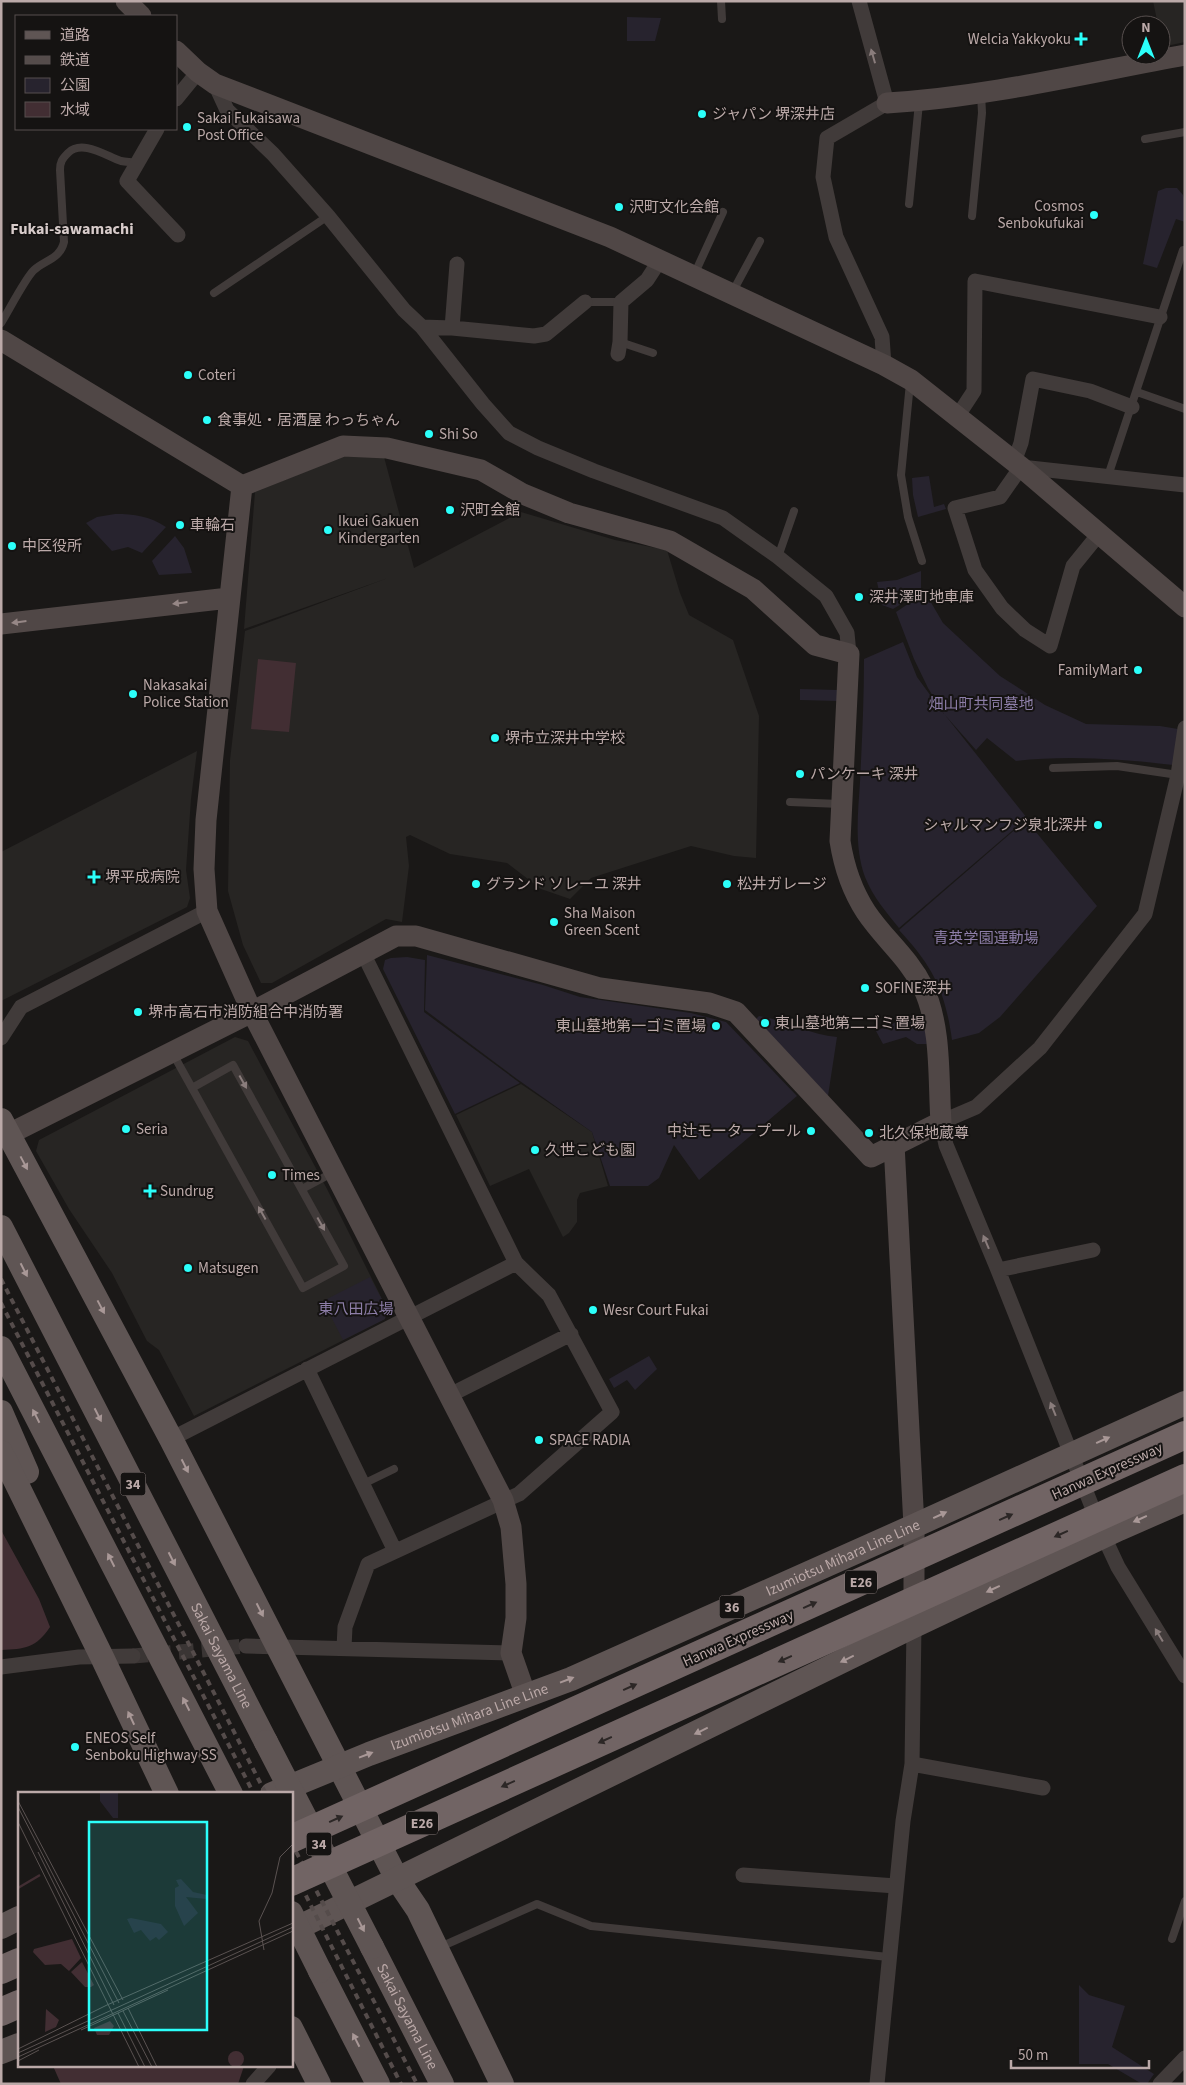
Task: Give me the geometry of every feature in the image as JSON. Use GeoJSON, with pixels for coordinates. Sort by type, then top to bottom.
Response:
{"type":"FeatureCollection","features":[{"type":"Feature","properties":{"kind":"highway","name":"Hanwa Expressway"},"geometry":{"type":"LineString","coordinates":[[292,1839],[1185,1436]]}},
{"type":"Feature","properties":{"kind":"highway","name":"E26"},"geometry":{"type":"LineString","coordinates":[[292,1882],[1185,1478]]}},
{"type":"Feature","properties":{"kind":"highway"},"geometry":{"type":"LineString","coordinates":[[1,1970],[18,1962]]}},
{"type":"Feature","properties":{"kind":"highway"},"geometry":{"type":"LineString","coordinates":[[1,2012],[18,2004]]}},
{"type":"Feature","properties":{"kind":"main road"},"geometry":{"type":"LineString","coordinates":[[5,1127],[171,1439],[397,1879],[423,1920],[502,2084]]}},
{"type":"Feature","properties":{"kind":"main road","name":"Sakai Sayama Line"},"geometry":{"type":"LineString","coordinates":[[1,1227],[292,1792]]}},
{"type":"Feature","properties":{"kind":"main road"},"geometry":{"type":"LineString","coordinates":[[1,1348],[230,1792]]}},
{"type":"Feature","properties":{"kind":"main road","name":"Izumiotsu Mihara Line Line"},"geometry":{"type":"LineString","coordinates":[[277,1792],[338,1766],[571,1679],[1185,1403]]}},
{"type":"Feature","properties":{"kind":"main road"},"geometry":{"type":"LineString","coordinates":[[1,1412],[102,1657]]}},
{"type":"Feature","properties":{"kind":"main road"},"geometry":{"type":"LineString","coordinates":[[1,1452],[166,1792]]}},
{"type":"Feature","properties":{"kind":"main road"},"geometry":{"type":"LineString","coordinates":[[292,1931],[914,1626],[1119,1529],[1185,1500]]}},
{"type":"Feature","properties":{"kind":"main road","name":"Sakai Sayama Line"},"geometry":{"type":"LineString","coordinates":[[292,1792],[442,2084]]}},
{"type":"Feature","properties":{"kind":"main road"},"geometry":{"type":"LineString","coordinates":[[292,1915],[378,2084]]}},
{"type":"Feature","properties":{"kind":"main road"},"geometry":{"type":"LineString","coordinates":[[1,1927],[18,1918]]}},
{"type":"Feature","properties":{"kind":"main road"},"geometry":{"type":"LineString","coordinates":[[423,1920],[437,1980],[486,2084]]}},
{"type":"Feature","properties":{"kind":"main road"},"geometry":{"type":"LineString","coordinates":[[293,2036],[319,2084]]}},
{"type":"Feature","properties":{"kind":"main road"},"geometry":{"type":"LineString","coordinates":[[1,2052],[18,2045]]}},
{"type":"Feature","properties":{"kind":"street"},"geometry":{"type":"LineString","coordinates":[[126,1],[140,15]]}},
{"type":"Feature","properties":{"kind":"street"},"geometry":{"type":"LineString","coordinates":[[859,1],[887,103]]}},
{"type":"Feature","properties":{"kind":"street"},"geometry":{"type":"LineString","coordinates":[[178,52],[207,78],[227,110],[273,154],[328,216],[404,310],[422,327],[483,404],[509,433],[538,448],[594,471],[723,518],[778,557],[826,596],[847,633],[849,654],[840,841],[844,865],[853,890],[867,913],[905,957],[922,986],[930,1006],[935,1035],[941,1122],[946,1145],[998,1270],[1104,1537],[1118,1567],[1185,1676]]}},
{"type":"Feature","properties":{"kind":"street"},"geometry":{"type":"LineString","coordinates":[[884,365],[882,338],[836,237],[824,177],[827,138],[887,103],[919,101],[981,92],[1185,55]]}},
{"type":"Feature","properties":{"kind":"street"},"geometry":{"type":"LineString","coordinates":[[178,98],[207,78]]}},
{"type":"Feature","properties":{"kind":"street"},"geometry":{"type":"LineString","coordinates":[[207,78],[610,237],[884,365],[911,380],[1017,465],[1185,607]]}},
{"type":"Feature","properties":{"kind":"street"},"geometry":{"type":"LineString","coordinates":[[156,130],[127,181],[178,235]]}},
{"type":"Feature","properties":{"kind":"street"},"geometry":{"type":"LineString","coordinates":[[619,348],[620,302],[647,280],[660,260]]}},
{"type":"Feature","properties":{"kind":"street"},"geometry":{"type":"LineString","coordinates":[[452,328],[457,264]]}},
{"type":"Feature","properties":{"kind":"street"},"geometry":{"type":"LineString","coordinates":[[957,417],[974,391],[975,281],[1160,317]]}},
{"type":"Feature","properties":{"kind":"street"},"geometry":{"type":"LineString","coordinates":[[422,327],[534,336],[546,334],[585,302]]}},
{"type":"Feature","properties":{"kind":"street"},"geometry":{"type":"LineString","coordinates":[[1,340],[242,486]]}},
{"type":"Feature","properties":{"kind":"street"},"geometry":{"type":"LineString","coordinates":[[1099,534],[1073,566],[1050,646],[1025,630],[1002,608],[974,570],[955,508],[1000,497],[1017,465],[1033,379],[1090,391],[1132,407]]}},
{"type":"Feature","properties":{"kind":"street"},"geometry":{"type":"LineString","coordinates":[[242,486],[343,446],[387,448],[481,470],[523,494],[569,513],[670,541],[753,589],[815,645],[849,654]]}},
{"type":"Feature","properties":{"kind":"street"},"geometry":{"type":"LineString","coordinates":[[1017,465],[1185,485]]}},
{"type":"Feature","properties":{"kind":"street"},"geometry":{"type":"LineString","coordinates":[[242,486],[206,820],[204,869],[208,911],[252,1012],[503,1500],[511,1528],[516,1584],[516,1618],[511,1653],[526,1696]]}},
{"type":"Feature","properties":{"kind":"street"},"geometry":{"type":"LineString","coordinates":[[1,624],[229,598]]}},
{"type":"Feature","properties":{"kind":"street"},"geometry":{"type":"LineString","coordinates":[[5,1127],[172,1052],[396,936],[416,936],[600,988],[709,1003],[736,1012],[871,1157],[894,1144],[976,1107],[1040,1048],[1145,914],[1178,775],[1185,728]]}},
{"type":"Feature","properties":{"kind":"street"},"geometry":{"type":"LineString","coordinates":[[1,1038],[21,1007],[208,911]]}},
{"type":"Feature","properties":{"kind":"street"},"geometry":{"type":"LineString","coordinates":[[344,1648],[345,1627],[368,1564],[519,1494],[612,1412],[548,1295],[516,1263],[363,953]]}},
{"type":"Feature","properties":{"kind":"street"},"geometry":{"type":"LineString","coordinates":[[878,2084],[888,1957],[903,1821],[912,1764],[914,1526],[894,1144]]}},
{"type":"Feature","properties":{"kind":"street"},"geometry":{"type":"LineString","coordinates":[[998,1270],[1093,1250]]}},
{"type":"Feature","properties":{"kind":"street"},"geometry":{"type":"LineString","coordinates":[[171,1439],[516,1263]]}},
{"type":"Feature","properties":{"kind":"street"},"geometry":{"type":"LineString","coordinates":[[450,1395],[570,1334]]}},
{"type":"Feature","properties":{"kind":"street"},"geometry":{"type":"LineString","coordinates":[[306,1369],[396,1551]]}},
{"type":"Feature","properties":{"kind":"street"},"geometry":{"type":"LineString","coordinates":[[246,1646],[511,1653]]}},
{"type":"Feature","properties":{"kind":"street"},"geometry":{"type":"LineString","coordinates":[[1,1667],[79,1657],[133,1656]]}},
{"type":"Feature","properties":{"kind":"street"},"geometry":{"type":"LineString","coordinates":[[912,1764],[1043,1788]]}},
{"type":"Feature","properties":{"kind":"street"},"geometry":{"type":"LineString","coordinates":[[743,1876],[896,1886]]}},
{"type":"Feature","properties":{"kind":"street"},"geometry":{"type":"LineString","coordinates":[[1160,2084],[1185,2058]]}},
{"type":"Feature","properties":{"kind":"street"},"geometry":{"type":"LineString","coordinates":[[253,2084],[267,2068]]}},
{"type":"Feature","properties":{"kind":"lane"},"geometry":{"type":"LineString","coordinates":[[721,1],[722,19]]}},
{"type":"Feature","properties":{"kind":"lane"},"geometry":{"type":"LineString","coordinates":[[972,216],[982,113],[981,92]]}},
{"type":"Feature","properties":{"kind":"lane"},"geometry":{"type":"LineString","coordinates":[[909,204],[919,101]]}},
{"type":"Feature","properties":{"kind":"lane"},"geometry":{"type":"LineString","coordinates":[[1145,139],[1185,132]]}},
{"type":"Feature","properties":{"kind":"lane"},"geometry":{"type":"LineString","coordinates":[[1,323],[33,271],[57,256],[62,249],[64,242],[61,160],[71,150],[85,148],[98,151],[121,161],[137,163]]}},
{"type":"Feature","properties":{"kind":"lane"},"geometry":{"type":"LineString","coordinates":[[694,275],[723,212]]}},
{"type":"Feature","properties":{"kind":"lane"},"geometry":{"type":"LineString","coordinates":[[214,294],[328,216]]}},
{"type":"Feature","properties":{"kind":"lane"},"geometry":{"type":"LineString","coordinates":[[732,294],[760,241]]}},
{"type":"Feature","properties":{"kind":"lane"},"geometry":{"type":"LineString","coordinates":[[1108,476],[1160,317],[1183,250],[1185,250]]}},
{"type":"Feature","properties":{"kind":"lane"},"geometry":{"type":"LineString","coordinates":[[585,302],[620,302]]}},
{"type":"Feature","properties":{"kind":"lane"},"geometry":{"type":"LineString","coordinates":[[619,348],[653,353]]}},
{"type":"Feature","properties":{"kind":"lane"},"geometry":{"type":"LineString","coordinates":[[911,380],[901,474],[908,517],[922,561]]}},
{"type":"Feature","properties":{"kind":"lane"},"geometry":{"type":"LineString","coordinates":[[1137,392],[1185,409]]}},
{"type":"Feature","properties":{"kind":"lane"},"geometry":{"type":"LineString","coordinates":[[778,557],[794,511]]}},
{"type":"Feature","properties":{"kind":"lane"},"geometry":{"type":"LineString","coordinates":[[1053,768],[1117,766],[1178,775]]}},
{"type":"Feature","properties":{"kind":"lane"},"geometry":{"type":"LineString","coordinates":[[790,802],[842,804]]}},
{"type":"Feature","properties":{"kind":"lane"},"geometry":{"type":"LineString","coordinates":[[172,1052],[303,1288],[344,1266],[234,1065],[192,1088]]}},
{"type":"Feature","properties":{"kind":"lane"},"geometry":{"type":"LineString","coordinates":[[302,1189],[334,1172]]}},
{"type":"Feature","properties":{"kind":"lane"},"geometry":{"type":"LineString","coordinates":[[363,1484],[394,1470]]}},
{"type":"Feature","properties":{"kind":"lane"},"geometry":{"type":"LineString","coordinates":[[1172,1939],[1185,1901]]}},
{"type":"Feature","properties":{"kind":"lane"},"geometry":{"type":"LineString","coordinates":[[437,1949],[537,1904],[591,1926],[888,1957]]}},
{"type":"Feature","properties":{"kind":"shaded area"},"geometry":{"type":"Polygon","coordinates":[[[1153,1],[1185,1],[1185,42],[1171,45],[1171,15],[1156,15],[1153,1]]]}},
{"type":"Feature","properties":{"kind":"shaded area","name":"堺市立深井中学校"},"geometry":{"type":"Polygon","coordinates":[[[351,453],[384,457],[414,568],[521,512],[615,540],[667,550],[689,615],[733,640],[759,716],[756,858],[734,856],[691,846],[591,878],[570,899],[541,889],[507,863],[450,854],[410,835],[406,837],[409,866],[402,922],[386,919],[272,983],[261,983],[243,945],[228,891],[230,760],[245,631],[388,578],[244,629],[255,492],[351,453]]]}},
{"type":"Feature","properties":{"kind":"shaded area","name":"堺平成病院"},"geometry":{"type":"Polygon","coordinates":[[[197,751],[191,799],[186,870],[190,898],[187,907],[1,1001],[1,852],[197,751]]]}},
{"type":"Feature","properties":{"kind":"shaded area"},"geometry":{"type":"Polygon","coordinates":[[[235,1037],[248,1041],[327,1189],[387,1309],[385,1319],[194,1416],[159,1350],[147,1341],[112,1273],[69,1209],[36,1151],[39,1140],[235,1037]]]}},
{"type":"Feature","properties":{"kind":"shaded area","name":"久世こども園"},"geometry":{"type":"Polygon","coordinates":[[[521,1084],[592,1132],[608,1186],[580,1193],[577,1200],[577,1222],[569,1233],[563,1237],[529,1169],[490,1186],[456,1115],[521,1084]]]}},
{"type":"Feature","properties":{"kind":"green space"},"geometry":{"type":"Polygon","coordinates":[[[627,17],[661,18],[655,41],[627,41],[627,17]]]}},
{"type":"Feature","properties":{"kind":"green space"},"geometry":{"type":"Polygon","coordinates":[[[1166,188],[1177,188],[1183,195],[1185,201],[1185,222],[1176,219],[1157,268],[1143,264],[1158,191],[1166,188]]]}},
{"type":"Feature","properties":{"kind":"green space"},"geometry":{"type":"Polygon","coordinates":[[[929,476],[934,507],[944,504],[946,509],[918,517],[913,495],[912,478],[929,476]]]}},
{"type":"Feature","properties":{"kind":"green space"},"geometry":{"type":"Polygon","coordinates":[[[115,514],[142,516],[166,527],[142,553],[128,547],[112,551],[86,523],[97,517],[115,514]]]}},
{"type":"Feature","properties":{"kind":"green space"},"geometry":{"type":"Polygon","coordinates":[[[175,536],[184,548],[192,573],[159,575],[152,561],[175,536]]]}},
{"type":"Feature","properties":{"kind":"green space"},"geometry":{"type":"Polygon","coordinates":[[[921,571],[921,592],[893,609],[882,605],[877,582],[897,580],[921,571]]]}},
{"type":"Feature","properties":{"kind":"green space","name":"畑山町共同墓地"},"geometry":{"type":"Polygon","coordinates":[[[923,594],[929,599],[943,623],[1000,676],[1045,705],[1086,724],[1160,726],[1178,729],[1173,765],[1095,759],[1055,758],[1016,761],[987,738],[976,750],[945,715],[1027,818],[899,928],[872,891],[865,877],[859,854],[858,818],[864,659],[903,642],[917,677],[944,714],[928,688],[914,659],[896,612],[923,594]]]}},
{"type":"Feature","properties":{"kind":"green space"},"geometry":{"type":"Polygon","coordinates":[[[800,689],[838,690],[838,701],[800,700],[800,689]]]}},
{"type":"Feature","properties":{"kind":"green space","name":"青英学園運動場"},"geometry":{"type":"Polygon","coordinates":[[[1026,820],[1097,906],[1000,1017],[979,1033],[952,1040],[946,1007],[936,980],[921,956],[899,930],[1026,820]]]}},
{"type":"Feature","properties":{"kind":"green space"},"geometry":{"type":"Polygon","coordinates":[[[427,955],[543,985],[580,997],[691,1013],[726,1022],[797,1096],[699,1180],[674,1145],[659,1178],[648,1186],[610,1186],[592,1132],[425,1010],[427,955]]]}},
{"type":"Feature","properties":{"kind":"green space"},"geometry":{"type":"Polygon","coordinates":[[[407,957],[425,960],[424,1012],[520,1083],[455,1114],[383,969],[385,960],[407,957]]]}},
{"type":"Feature","properties":{"kind":"green space"},"geometry":{"type":"Polygon","coordinates":[[[915,1014],[924,1018],[927,1044],[917,1044],[906,1037],[883,1044],[876,1031],[915,1014]]]}},
{"type":"Feature","properties":{"kind":"green space"},"geometry":{"type":"Polygon","coordinates":[[[759,1016],[818,1034],[837,1037],[828,1096],[756,1019],[759,1016]]]}},
{"type":"Feature","properties":{"kind":"green space","name":"東八田広場"},"geometry":{"type":"Polygon","coordinates":[[[370,1277],[387,1309],[385,1319],[343,1340],[323,1301],[370,1277]]]}},
{"type":"Feature","properties":{"kind":"green space"},"geometry":{"type":"Polygon","coordinates":[[[649,1356],[657,1369],[635,1390],[627,1380],[614,1388],[609,1379],[649,1356]]]}},
{"type":"Feature","properties":{"kind":"green space"},"geometry":{"type":"Polygon","coordinates":[[[1079,1985],[1089,1995],[1125,2006],[1112,2047],[1154,2074],[1147,2084],[1142,2084],[1108,2064],[1079,2064],[1079,1985]]]}},
{"type":"Feature","properties":{"kind":"water"},"geometry":{"type":"Polygon","coordinates":[[[258,659],[296,663],[289,732],[251,729],[258,659]]]}},
{"type":"Feature","properties":{"kind":"water"},"geometry":{"type":"Polygon","coordinates":[[[1,1530],[39,1599],[50,1627],[35,1643],[17,1649],[1,1650],[1,1530]]]}},
{"type":"Feature","properties":{"kind":"water"},"geometry":{"type":"Polygon","coordinates":[[[54,2068],[243,2068],[238,2084],[61,2084],[54,2068]]]}},
{"type":"Feature","properties":{"kind":"tunnel"},"geometry":{"type":"LineString","coordinates":[[133,1656],[246,1646]]}},
{"type":"Feature","properties":{"kind":"railway"},"geometry":{"type":"LineString","coordinates":[[1,1279],[265,1792]]}},
{"type":"Feature","properties":{"kind":"railway"},"geometry":{"type":"LineString","coordinates":[[1,1303],[253,1792]]}},
{"type":"Feature","properties":{"kind":"railway"},"geometry":{"type":"LineString","coordinates":[[292,1844],[417,2084]]}},
{"type":"Feature","properties":{"kind":"railway"},"geometry":{"type":"LineString","coordinates":[[292,1868],[401,2084]]}},
{"type":"Feature","properties":{"kind":"place","name":"Welcia Yakkyoku"},"geometry":{"type":"Point","coordinates":[1081,39]}},
{"type":"Feature","properties":{"kind":"place","name":"ジャパン 堺深井店"},"geometry":{"type":"Point","coordinates":[702,114]}},
{"type":"Feature","properties":{"kind":"place","name":"Sakai Fukaisawa Post Office"},"geometry":{"type":"Point","coordinates":[187,127]}},
{"type":"Feature","properties":{"kind":"place","name":"沢町文化会館"},"geometry":{"type":"Point","coordinates":[619,207]}},
{"type":"Feature","properties":{"kind":"place","name":"Cosmos Senbokufukai"},"geometry":{"type":"Point","coordinates":[1094,215]}},
{"type":"Feature","properties":{"kind":"place","name":"Coteri"},"geometry":{"type":"Point","coordinates":[188,375]}},
{"type":"Feature","properties":{"kind":"place","name":"食事処・居酒屋 わっちゃん"},"geometry":{"type":"Point","coordinates":[207,420]}},
{"type":"Feature","properties":{"kind":"place","name":"Shi So"},"geometry":{"type":"Point","coordinates":[429,434]}},
{"type":"Feature","properties":{"kind":"place","name":"沢町会館"},"geometry":{"type":"Point","coordinates":[450,510]}},
{"type":"Feature","properties":{"kind":"place","name":"車輪石"},"geometry":{"type":"Point","coordinates":[180,525]}},
{"type":"Feature","properties":{"kind":"place","name":"Ikuei Gakuen Kindergarten"},"geometry":{"type":"Point","coordinates":[328,530]}},
{"type":"Feature","properties":{"kind":"place","name":"中区役所"},"geometry":{"type":"Point","coordinates":[12,546]}},
{"type":"Feature","properties":{"kind":"place","name":"深井澤町地車庫"},"geometry":{"type":"Point","coordinates":[859,597]}},
{"type":"Feature","properties":{"kind":"place","name":"FamilyMart"},"geometry":{"type":"Point","coordinates":[1138,670]}},
{"type":"Feature","properties":{"kind":"place","name":"Nakasakai Police Station"},"geometry":{"type":"Point","coordinates":[133,694]}},
{"type":"Feature","properties":{"kind":"place","name":"堺市立深井中学校"},"geometry":{"type":"Point","coordinates":[495,738]}},
{"type":"Feature","properties":{"kind":"place","name":"パンケーキ 深井"},"geometry":{"type":"Point","coordinates":[800,774]}},
{"type":"Feature","properties":{"kind":"place","name":"シャルマンフジ泉北深井"},"geometry":{"type":"Point","coordinates":[1098,825]}},
{"type":"Feature","properties":{"kind":"place","name":"堺平成病院"},"geometry":{"type":"Point","coordinates":[94,877]}},
{"type":"Feature","properties":{"kind":"place","name":"グランド ソレーユ 深井"},"geometry":{"type":"Point","coordinates":[476,884]}},
{"type":"Feature","properties":{"kind":"place","name":"松井ガレージ"},"geometry":{"type":"Point","coordinates":[727,884]}},
{"type":"Feature","properties":{"kind":"place","name":"Sha Maison Green Scent"},"geometry":{"type":"Point","coordinates":[554,922]}},
{"type":"Feature","properties":{"kind":"place","name":"SOFINE深井"},"geometry":{"type":"Point","coordinates":[865,988]}},
{"type":"Feature","properties":{"kind":"place","name":"堺市高石市消防組合中消防署"},"geometry":{"type":"Point","coordinates":[138,1012]}},
{"type":"Feature","properties":{"kind":"place","name":"東山墓地第二ゴミ置場"},"geometry":{"type":"Point","coordinates":[765,1023]}},
{"type":"Feature","properties":{"kind":"place","name":"東山墓地第一ゴミ置場"},"geometry":{"type":"Point","coordinates":[716,1026]}},
{"type":"Feature","properties":{"kind":"place","name":"Seria"},"geometry":{"type":"Point","coordinates":[126,1129]}},
{"type":"Feature","properties":{"kind":"place","name":"中辻モータープール"},"geometry":{"type":"Point","coordinates":[811,1131]}},
{"type":"Feature","properties":{"kind":"place","name":"北久保地蔵尊"},"geometry":{"type":"Point","coordinates":[869,1133]}},
{"type":"Feature","properties":{"kind":"place","name":"久世こども園"},"geometry":{"type":"Point","coordinates":[535,1150]}},
{"type":"Feature","properties":{"kind":"place","name":"Times"},"geometry":{"type":"Point","coordinates":[272,1175]}},
{"type":"Feature","properties":{"kind":"place","name":"Sundrug"},"geometry":{"type":"Point","coordinates":[150,1191]}},
{"type":"Feature","properties":{"kind":"place","name":"Matsugen"},"geometry":{"type":"Point","coordinates":[188,1268]}},
{"type":"Feature","properties":{"kind":"place","name":"Wesr Court Fukai"},"geometry":{"type":"Point","coordinates":[593,1310]}},
{"type":"Feature","properties":{"kind":"place","name":"SPACE RADIA"},"geometry":{"type":"Point","coordinates":[539,1440]}},
{"type":"Feature","properties":{"kind":"place","name":"ENEOS Self Senboku Highway SS"},"geometry":{"type":"Point","coordinates":[75,1747]}},
{"type":"Feature","properties":{"kind":"district","name":"Fukai-sawamachi"},"geometry":{"type":"Point","coordinates":[72,228]}}]}
